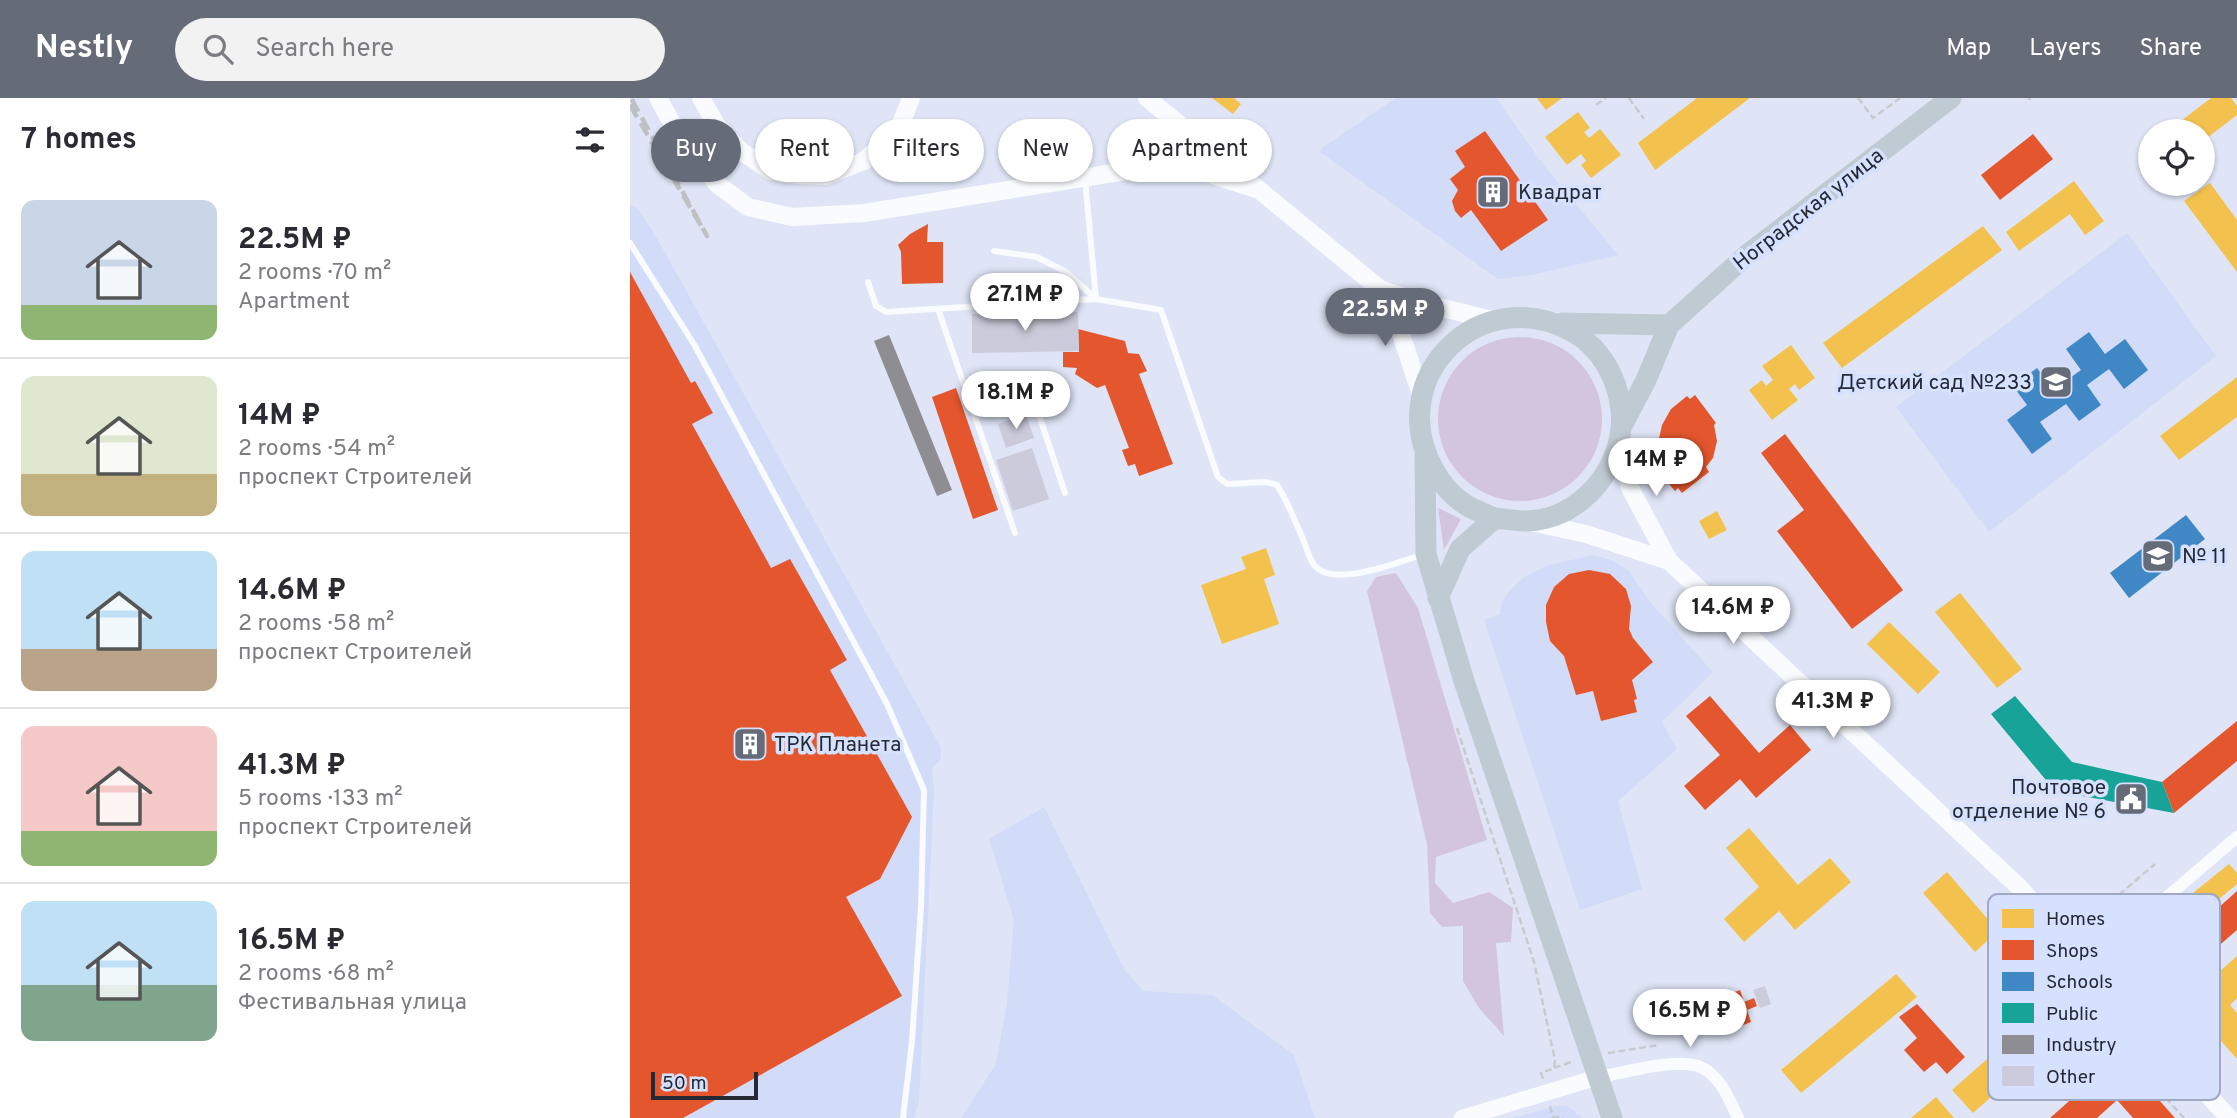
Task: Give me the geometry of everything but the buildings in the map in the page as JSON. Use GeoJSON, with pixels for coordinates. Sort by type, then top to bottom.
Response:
{"type":"FeatureCollection","features":[{"type":"Feature","properties":{"kind":"main road"},"geometry":{"type":"LineString","coordinates":[[658,98],[678,134],[717,184],[748,207],[792,217],[864,213],[1054,182]]}},
{"type":"Feature","properties":{"kind":"main road"},"geometry":{"type":"LineString","coordinates":[[701,98],[717,126],[741,151],[771,171],[826,176],[863,161],[899,129],[911,98]]}},
{"type":"Feature","properties":{"kind":"main road"},"geometry":{"type":"LineString","coordinates":[[1147,98],[1380,289],[1422,303],[1492,320]]}},
{"type":"Feature","properties":{"kind":"main road","name":"Ноградская улица"},"geometry":{"type":"LineString","coordinates":[[1669,325],[1748,254],[1951,98]]}},
{"type":"Feature","properties":{"kind":"main road"},"geometry":{"type":"LineString","coordinates":[[1093,176],[1176,163],[1259,191]]}},
{"type":"Feature","properties":{"kind":"main road"},"geometry":{"type":"LineString","coordinates":[[1380,289],[1400,331],[1421,395]]}},
{"type":"Feature","properties":{"kind":"main road"},"geometry":{"type":"LineString","coordinates":[[1528,521],[1559,514],[1586,497],[1607,473],[1621,434],[1669,325],[1608,326],[1555,322],[1524,316],[1492,320],[1467,331],[1446,348],[1431,370],[1421,395],[1418,425],[1425,454],[1426,554],[1438,598],[1612,1118]]}},
{"type":"Feature","properties":{"kind":"main road"},"geometry":{"type":"LineString","coordinates":[[1555,322],[1584,338],[1606,362],[1619,391],[1621,434],[1630,488],[1669,561],[2026,894]]}},
{"type":"Feature","properties":{"kind":"main road"},"geometry":{"type":"LineString","coordinates":[[1425,454],[1441,483],[1465,505],[1495,518],[1528,521],[1586,534],[1669,561]]}},
{"type":"Feature","properties":{"kind":"main road"},"geometry":{"type":"LineString","coordinates":[[1438,598],[1460,549],[1495,518]]}},
{"type":"Feature","properties":{"kind":"main road"},"geometry":{"type":"LineString","coordinates":[[2213,1100],[2229,1118]]}},
{"type":"Feature","properties":{"kind":"street"},"geometry":{"type":"LineString","coordinates":[[2170,894],[2237,837]]}},
{"type":"Feature","properties":{"kind":"street"},"geometry":{"type":"LineString","coordinates":[[1462,1118],[1598,1077],[1672,1064],[1699,1066],[1713,1076],[1729,1096],[1738,1118]]}},
{"type":"Feature","properties":{"kind":"lane"},"geometry":{"type":"LineString","coordinates":[[1085,182],[1096,299]]}},
{"type":"Feature","properties":{"kind":"lane"},"geometry":{"type":"LineString","coordinates":[[630,243],[695,346],[887,704],[924,790],[920,934],[912,1041],[902,1118]]}},
{"type":"Feature","properties":{"kind":"lane"},"geometry":{"type":"LineString","coordinates":[[994,251],[1037,257],[1066,272],[1096,299]]}},
{"type":"Feature","properties":{"kind":"lane"},"geometry":{"type":"LineString","coordinates":[[868,282],[876,306],[886,312],[1096,299],[1161,310],[1218,477],[1227,484],[1266,482],[1277,485],[1286,499],[1313,564],[1323,572],[1340,576],[1426,554]]}},
{"type":"Feature","properties":{"kind":"lane"},"geometry":{"type":"LineString","coordinates":[[937,309],[1015,533]]}},
{"type":"Feature","properties":{"kind":"lane"},"geometry":{"type":"LineString","coordinates":[[965,388],[1012,395],[1025,399],[1037,409],[1065,493]]}},
{"type":"Feature","properties":{"kind":"path"},"geometry":{"type":"LineString","coordinates":[[1596,105],[1606,98]]}},
{"type":"Feature","properties":{"kind":"path"},"geometry":{"type":"LineString","coordinates":[[1629,98],[1644,120]]}},
{"type":"Feature","properties":{"kind":"path"},"geometry":{"type":"LineString","coordinates":[[1858,98],[1873,118],[1900,98]]}},
{"type":"Feature","properties":{"kind":"path"},"geometry":{"type":"LineString","coordinates":[[1457,728],[1534,962],[1555,1060],[1554,1068],[1541,1073],[1553,1117],[1563,1118]]}},
{"type":"Feature","properties":{"kind":"path"},"geometry":{"type":"LineString","coordinates":[[2120,894],[2155,864]]}},
{"type":"Feature","properties":{"kind":"path"},"geometry":{"type":"LineString","coordinates":[[2168,1100],[2185,1118]]}},
{"type":"Feature","properties":{"kind":"shaded area"},"geometry":{"type":"Polygon","coordinates":[[[1396,98],[1496,98],[1542,163],[1618,255],[1532,275],[1498,279],[1320,152],[1323,147],[1396,98]]]}},
{"type":"Feature","properties":{"kind":"shaded area","name":"ТРК Планета"},"geometry":{"type":"Polygon","coordinates":[[[630,205],[638,209],[655,235],[941,748],[941,758],[932,769],[934,791],[919,1101],[914,1118],[630,1118],[630,205]]]}},
{"type":"Feature","properties":{"kind":"shaded area","name":"Детский сад №233"},"geometry":{"type":"Polygon","coordinates":[[[2127,233],[2216,356],[1989,532],[1896,407],[2127,233]]]}},
{"type":"Feature","properties":{"kind":"shaded area"},"geometry":{"type":"Polygon","coordinates":[[[1520,337],[1551,344],[1578,361],[1595,388],[1602,419],[1595,450],[1578,477],[1551,494],[1520,501],[1489,494],[1462,477],[1445,450],[1438,419],[1445,388],[1462,361],[1489,344],[1520,337]]]}},
{"type":"Feature","properties":{"kind":"shaded area"},"geometry":{"type":"Polygon","coordinates":[[[1438,508],[1461,519],[1444,550],[1438,508]]]}},
{"type":"Feature","properties":{"kind":"shaded area"},"geometry":{"type":"Polygon","coordinates":[[[1593,555],[1611,560],[1629,571],[1649,601],[1713,672],[1662,722],[1677,749],[1618,801],[1642,889],[1580,910],[1484,620],[1500,614],[1502,602],[1524,577],[1546,566],[1593,555]]]}},
{"type":"Feature","properties":{"kind":"shaded area"},"geometry":{"type":"Polygon","coordinates":[[[1396,573],[1418,608],[1487,840],[1436,857],[1435,883],[1453,903],[1489,892],[1513,908],[1511,942],[1496,943],[1504,1036],[1479,1008],[1463,981],[1463,926],[1442,927],[1430,913],[1427,844],[1367,591],[1376,577],[1396,573]]]}},
{"type":"Feature","properties":{"kind":"shaded area"},"geometry":{"type":"Polygon","coordinates":[[[1044,807],[1124,969],[1143,991],[1212,995],[1294,1055],[1315,1118],[961,1118],[996,1064],[1007,1003],[1014,920],[989,839],[1044,807]]]}},
{"type":"Feature","properties":{"kind":"shaded area"},"geometry":{"type":"Polygon","coordinates":[[[1556,1106],[1567,1106],[1583,1118],[1512,1118],[1556,1106]]]}},
{"type":"Feature","properties":{"kind":"railway"},"geometry":{"type":"LineString","coordinates":[[630,105],[707,236],[631,98]]}},
{"type":"Feature","properties":{"kind":"place","name":"Квадрат"},"geometry":{"type":"Point","coordinates":[1493,192]}},
{"type":"Feature","properties":{"kind":"place","name":"Детский сад №233"},"geometry":{"type":"Point","coordinates":[2056,382]}},
{"type":"Feature","properties":{"kind":"place","name":"№ 11"},"geometry":{"type":"Point","coordinates":[2158,556]}},
{"type":"Feature","properties":{"kind":"place","name":"ТРК Планета"},"geometry":{"type":"Point","coordinates":[750,744]}},
{"type":"Feature","properties":{"kind":"place","name":"Почтовое отделение № 6"},"geometry":{"type":"Point","coordinates":[2131,799]}}]}
